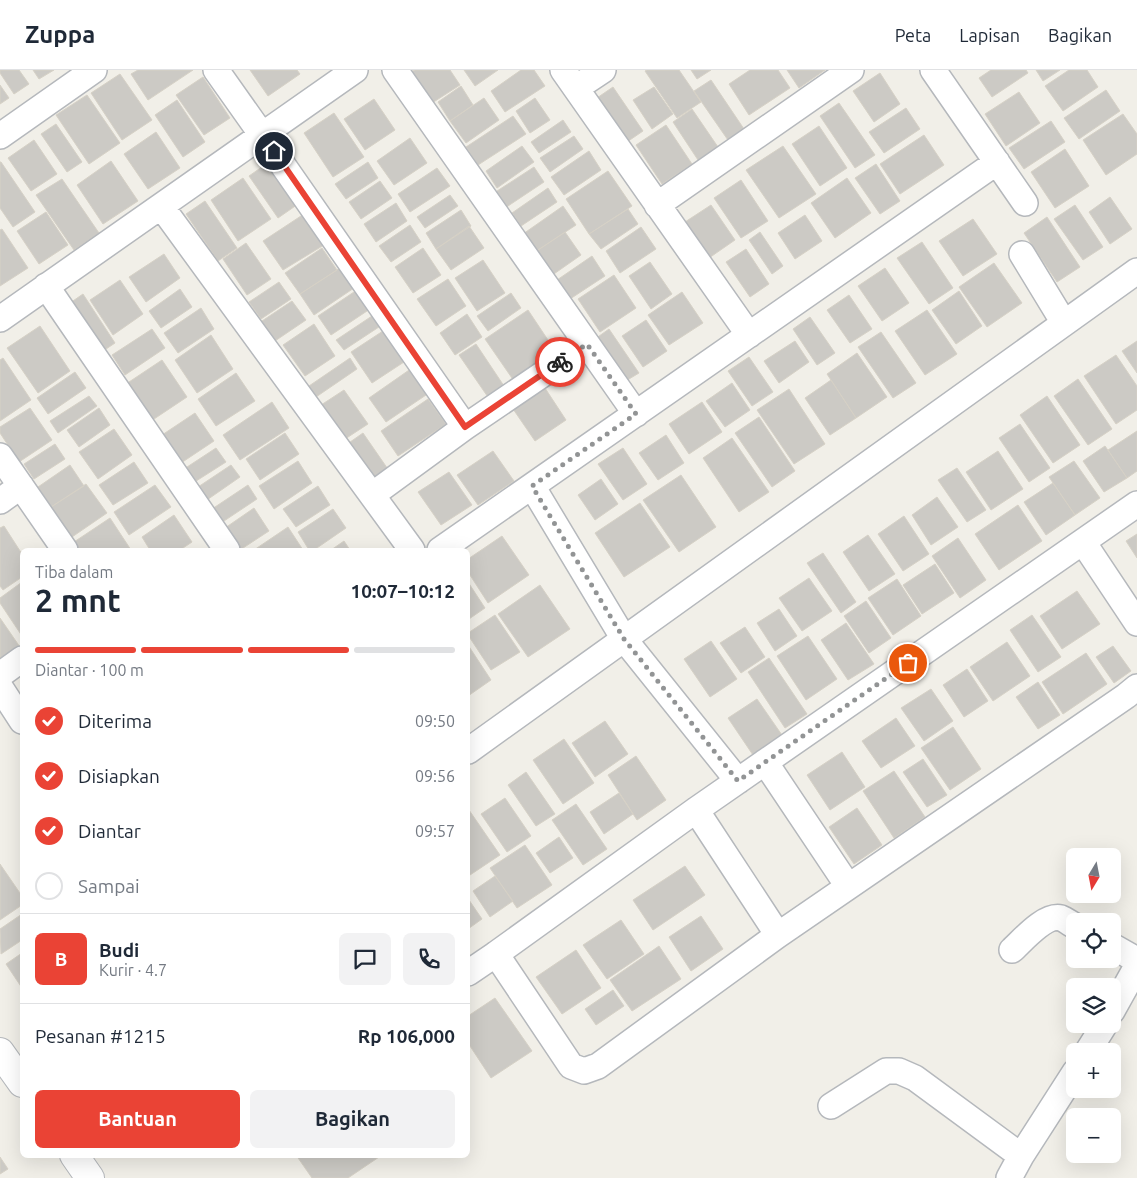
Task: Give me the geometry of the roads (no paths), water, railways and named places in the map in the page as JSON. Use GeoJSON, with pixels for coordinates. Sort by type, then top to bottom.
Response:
{"type":"FeatureCollection","features":[{"type":"Feature","properties":{"kind":"street"},"geometry":{"type":"LineString","coordinates":[[0,136],[94,70]]}},
{"type":"Feature","properties":{"kind":"street"},"geometry":{"type":"LineString","coordinates":[[216,70],[465,427]]}},
{"type":"Feature","properties":{"kind":"street"},"geometry":{"type":"LineString","coordinates":[[0,319],[355,70]]}},
{"type":"Feature","properties":{"kind":"street"},"geometry":{"type":"LineString","coordinates":[[395,70],[636,414]]}},
{"type":"Feature","properties":{"kind":"street"},"geometry":{"type":"LineString","coordinates":[[603,70],[569,79],[749,335]]}},
{"type":"Feature","properties":{"kind":"street"},"geometry":{"type":"LineString","coordinates":[[657,205],[851,70]]}},
{"type":"Feature","properties":{"kind":"street"},"geometry":{"type":"LineString","coordinates":[[933,70],[1025,203]]}},
{"type":"Feature","properties":{"kind":"street"},"geometry":{"type":"LineString","coordinates":[[443,548],[997,162]]}},
{"type":"Feature","properties":{"kind":"street"},"geometry":{"type":"LineString","coordinates":[[161,206],[411,548]]}},
{"type":"Feature","properties":{"kind":"street"},"geometry":{"type":"LineString","coordinates":[[1022,254],[1064,323]]}},
{"type":"Feature","properties":{"kind":"street"},"geometry":{"type":"LineString","coordinates":[[470,750],[1137,271]]}},
{"type":"Feature","properties":{"kind":"street"},"geometry":{"type":"LineString","coordinates":[[46,286],[226,548]]}},
{"type":"Feature","properties":{"kind":"street"},"geometry":{"type":"LineString","coordinates":[[372,495],[465,427],[587,344]]}},
{"type":"Feature","properties":{"kind":"street"},"geometry":{"type":"LineString","coordinates":[[0,456],[64,548]]}},
{"type":"Feature","properties":{"kind":"street"},"geometry":{"type":"LineString","coordinates":[[0,501],[21,486]]}},
{"type":"Feature","properties":{"kind":"street"},"geometry":{"type":"LineString","coordinates":[[532,486],[624,639],[738,781]]}},
{"type":"Feature","properties":{"kind":"street"},"geometry":{"type":"LineString","coordinates":[[470,972],[696,810],[1137,504]]}},
{"type":"Feature","properties":{"kind":"street"},"geometry":{"type":"LineString","coordinates":[[1083,542],[1137,623]]}},
{"type":"Feature","properties":{"kind":"street"},"geometry":{"type":"LineString","coordinates":[[0,675],[20,660]]}},
{"type":"Feature","properties":{"kind":"street"},"geometry":{"type":"LineString","coordinates":[[0,687],[20,718]]}},
{"type":"Feature","properties":{"kind":"street"},"geometry":{"type":"LineString","coordinates":[[496,954],[571,1066],[584,1071],[598,1066],[778,935],[1137,687]]}},
{"type":"Feature","properties":{"kind":"street"},"geometry":{"type":"LineString","coordinates":[[765,762],[848,886]]}},
{"type":"Feature","properties":{"kind":"street"},"geometry":{"type":"LineString","coordinates":[[696,810],[778,935]]}},
{"type":"Feature","properties":{"kind":"street"},"geometry":{"type":"LineString","coordinates":[[1012,950],[1044,921],[1060,918],[1066,921]]}},
{"type":"Feature","properties":{"kind":"street"},"geometry":{"type":"LineString","coordinates":[[1121,951],[1137,960]]}},
{"type":"Feature","properties":{"kind":"street"},"geometry":{"type":"LineString","coordinates":[[1121,995],[1137,966]]}},
{"type":"Feature","properties":{"kind":"street"},"geometry":{"type":"LineString","coordinates":[[831,1106],[886,1071],[899,1071],[915,1078],[1021,1156]]}},
{"type":"Feature","properties":{"kind":"street"},"geometry":{"type":"LineString","coordinates":[[1009,1178],[1066,1086]]}}]}
